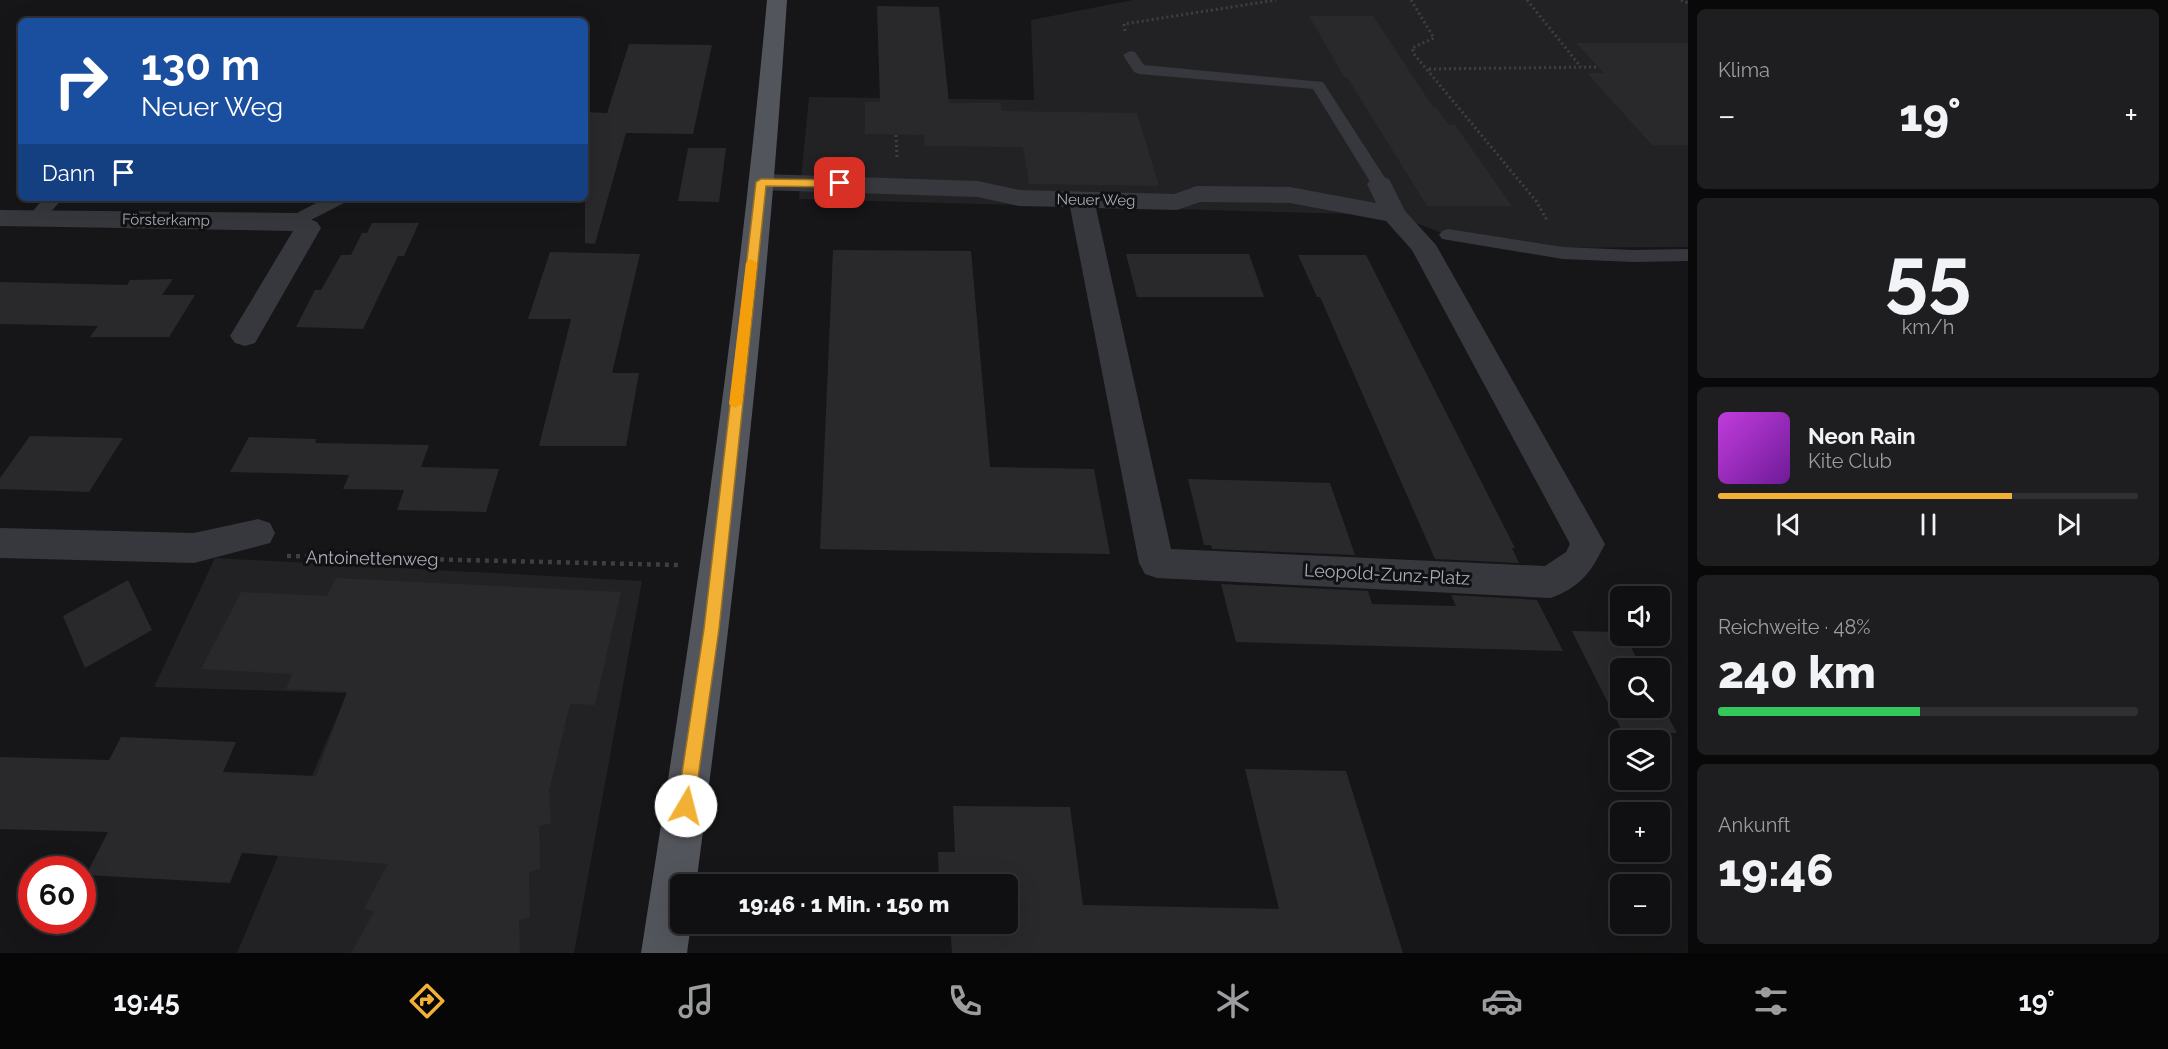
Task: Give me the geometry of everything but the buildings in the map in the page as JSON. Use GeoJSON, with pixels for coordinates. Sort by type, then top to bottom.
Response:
{"type":"FeatureCollection","features":[{"type":"Feature","properties":{"kind":"main road"},"geometry":{"type":"LineString","coordinates":[[664,953],[711,629],[761,182],[777,0]]}},
{"type":"Feature","properties":{"kind":"street","name":"Neuer Weg"},"geometry":{"type":"LineString","coordinates":[[761,182],[967,188],[1019,198],[1177,202],[1197,194],[1290,195],[1394,215]]}},
{"type":"Feature","properties":{"kind":"street"},"geometry":{"type":"LineString","coordinates":[[1380,184],[1394,215]]}},
{"type":"Feature","properties":{"kind":"street","name":"Leopold-Zunz-Platz"},"geometry":{"type":"LineString","coordinates":[[1081,199],[1157,563],[1551,582],[1578,563],[1588,544],[1423,245],[1394,215]]}},
{"type":"Feature","properties":{"kind":"street","name":"Försterkamp"},"geometry":{"type":"LineString","coordinates":[[0,218],[295,221]]}},
{"type":"Feature","properties":{"kind":"street"},"geometry":{"type":"LineString","coordinates":[[245,336],[308,228],[295,221]]}},
{"type":"Feature","properties":{"kind":"street"},"geometry":{"type":"LineString","coordinates":[[0,543],[194,548],[258,533]]}},
{"type":"Feature","properties":{"kind":"lane"},"geometry":{"type":"LineString","coordinates":[[1130,55],[1139,69],[1318,86],[1380,184]]}},
{"type":"Feature","properties":{"kind":"lane"},"geometry":{"type":"LineString","coordinates":[[36,218],[51,201]]}},
{"type":"Feature","properties":{"kind":"lane","name":"Försterkamp"},"geometry":{"type":"LineString","coordinates":[[295,221],[334,201]]}},
{"type":"Feature","properties":{"kind":"lane"},"geometry":{"type":"LineString","coordinates":[[1448,235],[1563,253],[1634,256],[1688,255]]}},
{"type":"Feature","properties":{"kind":"path"},"geometry":{"type":"LineString","coordinates":[[1130,55],[1124,24],[1276,0]]}},
{"type":"Feature","properties":{"kind":"path"},"geometry":{"type":"LineString","coordinates":[[1410,0],[1434,38],[1412,48],[1414,54],[1536,201],[1563,253]]}},
{"type":"Feature","properties":{"kind":"path"},"geometry":{"type":"LineString","coordinates":[[1527,0],[1581,67]]}},
{"type":"Feature","properties":{"kind":"path"},"geometry":{"type":"LineString","coordinates":[[1681,0],[1688,3]]}},
{"type":"Feature","properties":{"kind":"path"},"geometry":{"type":"LineString","coordinates":[[1428,69],[1598,67]]}},
{"type":"Feature","properties":{"kind":"path","name":"Antoinettenweg"},"geometry":{"type":"LineString","coordinates":[[258,533],[287,556],[718,566]]}},
{"type":"Feature","properties":{"kind":"shaded area"},"geometry":{"type":"Polygon","coordinates":[[[1133,0],[1688,0],[1688,247],[1522,248],[1448,235],[1394,215],[799,199],[809,97],[1034,100],[1031,20],[1133,0]]]}},
{"type":"Feature","properties":{"kind":"shaded area"},"geometry":{"type":"Polygon","coordinates":[[[215,558],[642,581],[574,953],[237,953],[347,693],[154,687],[215,558]]]}},
{"type":"Feature","properties":{"kind":"slow traffic"},"geometry":{"type":"LineString","coordinates":[[735,404],[751,263]]}},
{"type":"Feature","properties":{"kind":"route"},"geometry":{"type":"LineString","coordinates":[[686,806],[711,629],[761,182],[840,183]]}}]}
